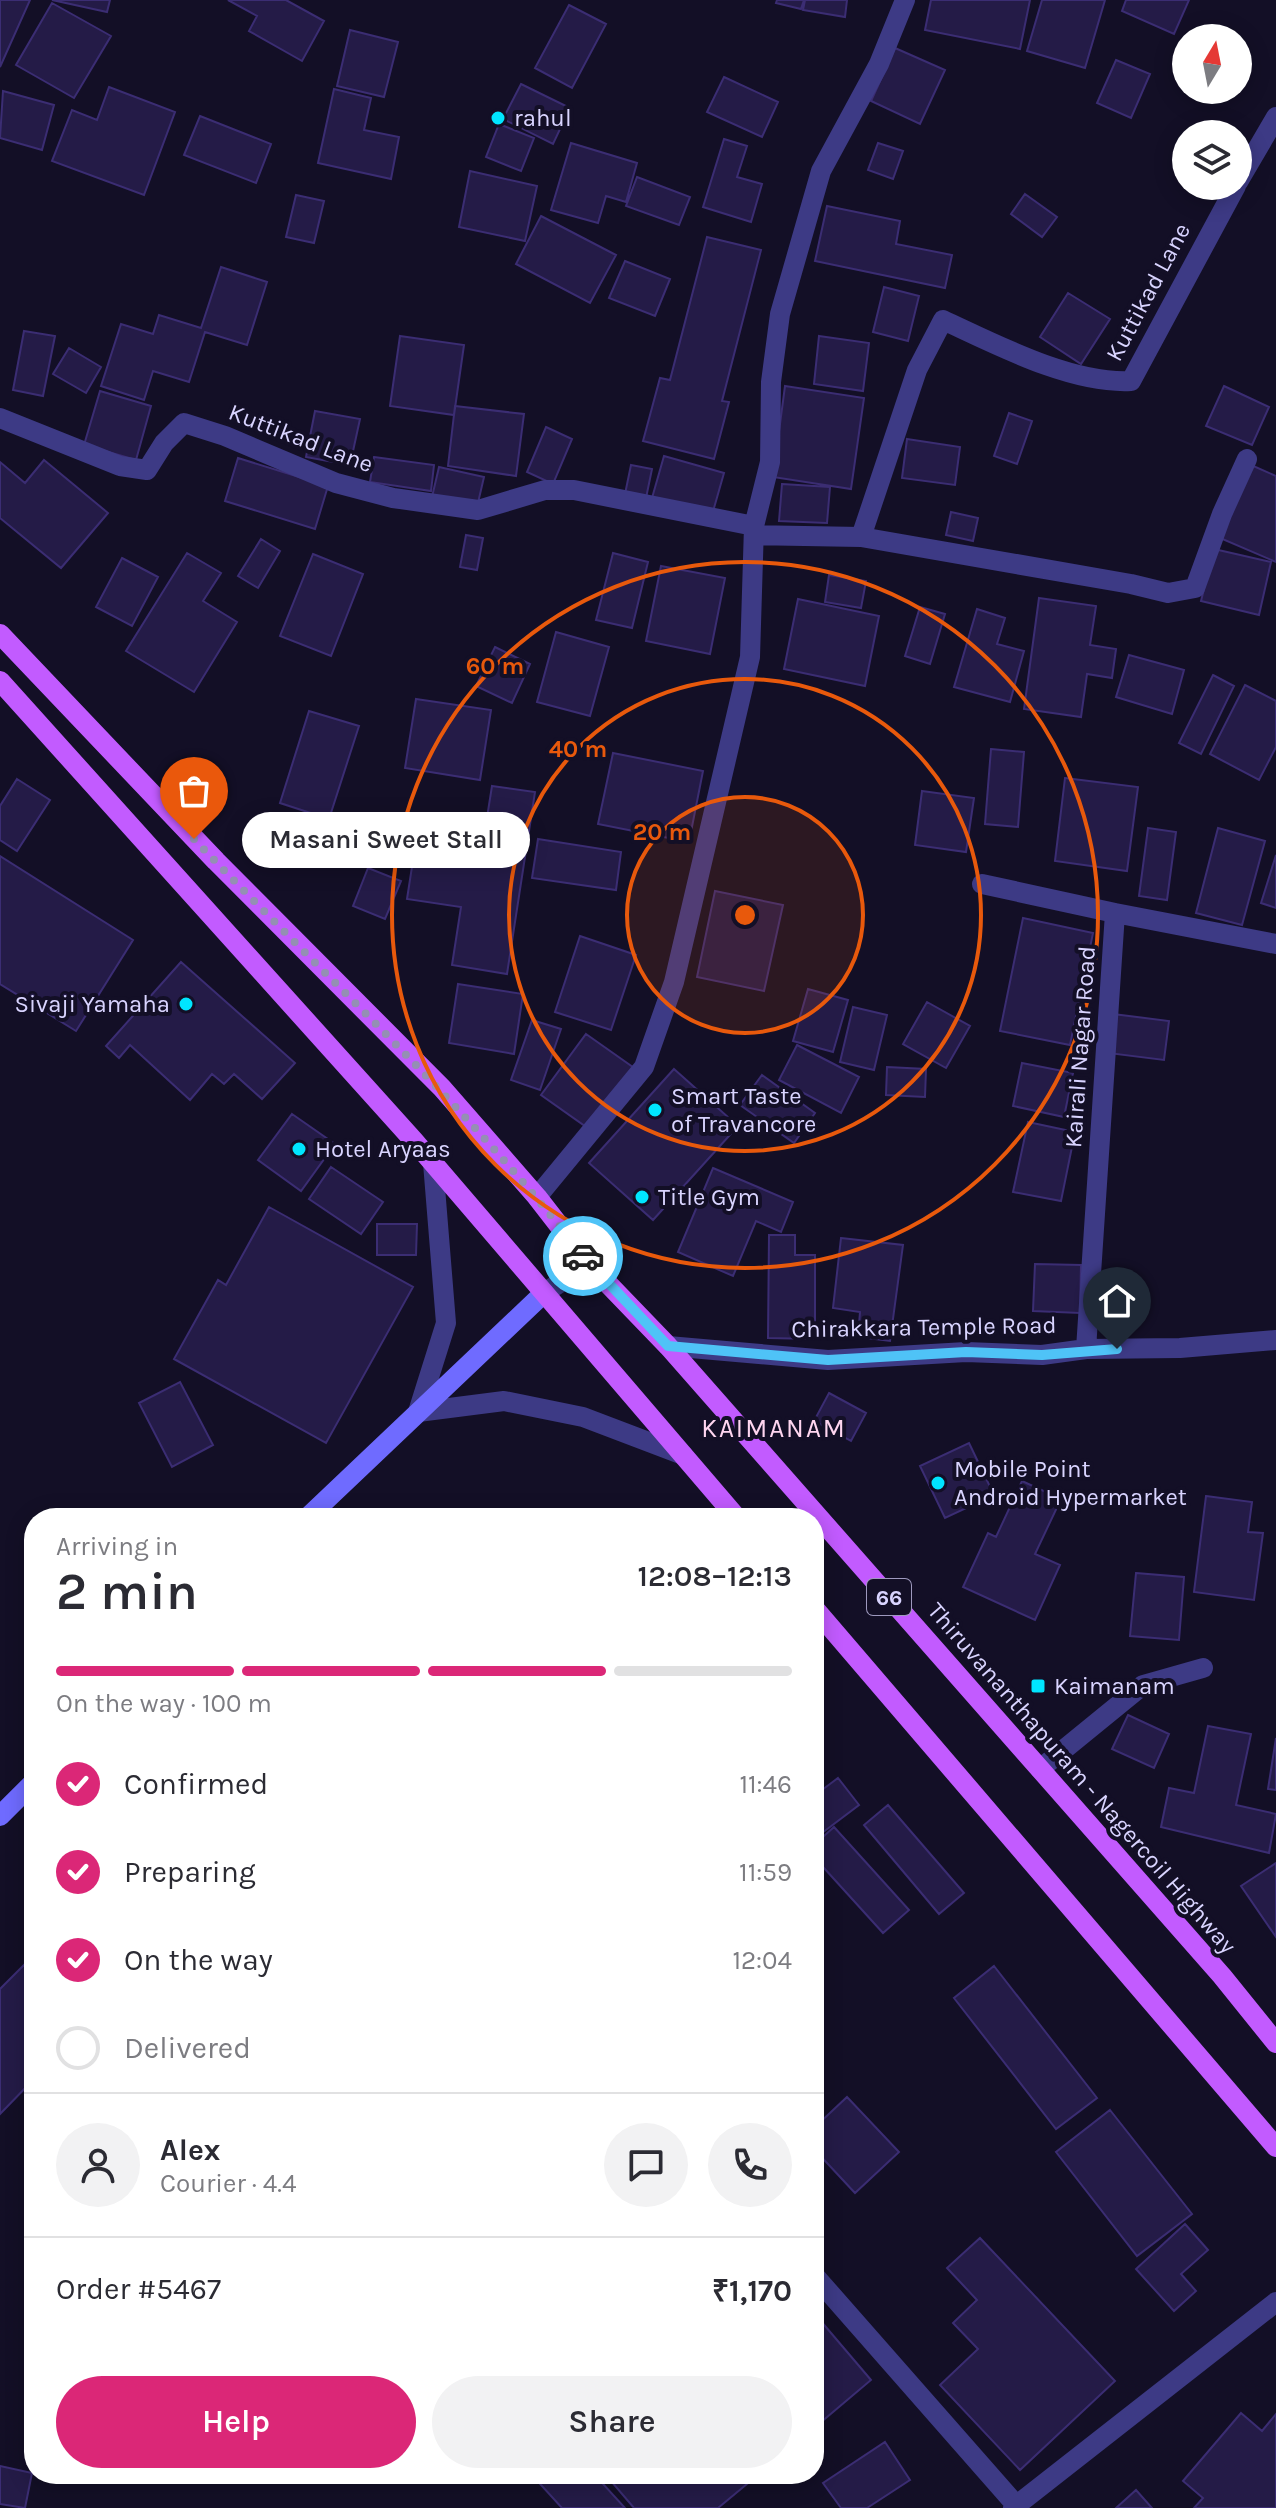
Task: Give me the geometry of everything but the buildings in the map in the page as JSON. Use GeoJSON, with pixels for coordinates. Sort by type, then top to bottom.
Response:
{"type":"FeatureCollection","features":[{"type":"Feature","properties":{"kind":"main road","name":"Thiruvananthapuram - Nagercoil Highway"},"geometry":{"type":"LineString","coordinates":[[0,634],[216,861],[442,1088],[537,1197],[589,1264],[668,1346],[810,1508]]}},
{"type":"Feature","properties":{"kind":"main road"},"geometry":{"type":"LineString","coordinates":[[0,681],[433,1163],[728,1508]]}},
{"type":"Feature","properties":{"kind":"main road"},"geometry":{"type":"LineString","coordinates":[[317,1508],[544,1293]]}},
{"type":"Feature","properties":{"kind":"main road","name":"Thiruvananthapuram - Nagercoil Highway"},"geometry":{"type":"LineString","coordinates":[[824,1523],[1276,2043]]}},
{"type":"Feature","properties":{"kind":"main road"},"geometry":{"type":"LineString","coordinates":[[824,1620],[1276,2147]]}},
{"type":"Feature","properties":{"kind":"main road"},"geometry":{"type":"LineString","coordinates":[[0,1816],[24,1792]]}},
{"type":"Feature","properties":{"kind":"street"},"geometry":{"type":"LineString","coordinates":[[537,1197],[644,1067],[674,982],[750,657],[754,530],[770,462],[771,382],[780,314],[821,171],[879,64],[905,0]]}},
{"type":"Feature","properties":{"kind":"street","name":"Kuttikad Lane"},"geometry":{"type":"LineString","coordinates":[[1252,158],[1276,117]]}},
{"type":"Feature","properties":{"kind":"street","name":"Kuttikad Lane"},"geometry":{"type":"LineString","coordinates":[[861,537],[917,370],[943,320],[1024,357],[1111,382],[1131,381],[1228,200]]}},
{"type":"Feature","properties":{"kind":"street","name":"Kuttikad Lane"},"geometry":{"type":"LineString","coordinates":[[0,418],[108,461],[147,470],[164,443],[184,423],[225,436],[336,483],[393,498],[478,510],[545,490],[574,490],[754,530],[861,537],[1168,593],[1195,588],[1222,514],[1247,459]]}},
{"type":"Feature","properties":{"kind":"street"},"geometry":{"type":"LineString","coordinates":[[982,884],[1276,944]]}},
{"type":"Feature","properties":{"kind":"street","name":"Kairali Nagar Road"},"geometry":{"type":"LineString","coordinates":[[1086,1349],[1115,913]]}},
{"type":"Feature","properties":{"kind":"street"},"geometry":{"type":"LineString","coordinates":[[433,1163],[446,1323],[418,1412],[504,1401],[583,1417],[683,1455]]}},
{"type":"Feature","properties":{"kind":"street"},"geometry":{"type":"LineString","coordinates":[[544,1293],[589,1264]]}},
{"type":"Feature","properties":{"kind":"street","name":"Chirakkara Temple Road"},"geometry":{"type":"LineString","coordinates":[[668,1346],[828,1360],[966,1352],[1042,1355],[1086,1349],[1180,1348],[1276,1340]]}},
{"type":"Feature","properties":{"kind":"street"},"geometry":{"type":"LineString","coordinates":[[1040,1769],[1143,1685],[1203,1668]]}},
{"type":"Feature","properties":{"kind":"street"},"geometry":{"type":"LineString","coordinates":[[824,2287],[1015,2507],[1276,2302]]}},
{"type":"Feature","properties":{"kind":"way so far"},"geometry":{"type":"LineString","coordinates":[[194,839],[442,1088],[537,1197],[583,1256]]}},
{"type":"Feature","properties":{"kind":"place","name":"rahul"},"geometry":{"type":"Point","coordinates":[498,118]}},
{"type":"Feature","properties":{"kind":"place","name":"Masani Sweet Stall"},"geometry":{"type":"Point","coordinates":[194,839]}},
{"type":"Feature","properties":{"kind":"place","name":"Sivaji Yamaha"},"geometry":{"type":"Point","coordinates":[186,1004]}},
{"type":"Feature","properties":{"kind":"place","name":"Smart Taste of Travancore"},"geometry":{"type":"Point","coordinates":[655,1110]}},
{"type":"Feature","properties":{"kind":"place","name":"Hotel Aryaas"},"geometry":{"type":"Point","coordinates":[299,1149]}},
{"type":"Feature","properties":{"kind":"place","name":"Title Gym"},"geometry":{"type":"Point","coordinates":[642,1197]}},
{"type":"Feature","properties":{"kind":"place","name":"Mobile Point Android Hypermarket"},"geometry":{"type":"Point","coordinates":[938,1483]}},
{"type":"Feature","properties":{"kind":"place","name":"Kaimanam"},"geometry":{"type":"Point","coordinates":[1038,1686]}},
{"type":"Feature","properties":{"kind":"district","name":"KAIMANAM"},"geometry":{"type":"Point","coordinates":[774,1428]}},
{"type":"Feature","properties":{"kind":"route"},"geometry":{"type":"LineString","coordinates":[[583,1256],[668,1346],[828,1360],[966,1352],[1042,1355],[1086,1349],[1117,1349]]}}]}
